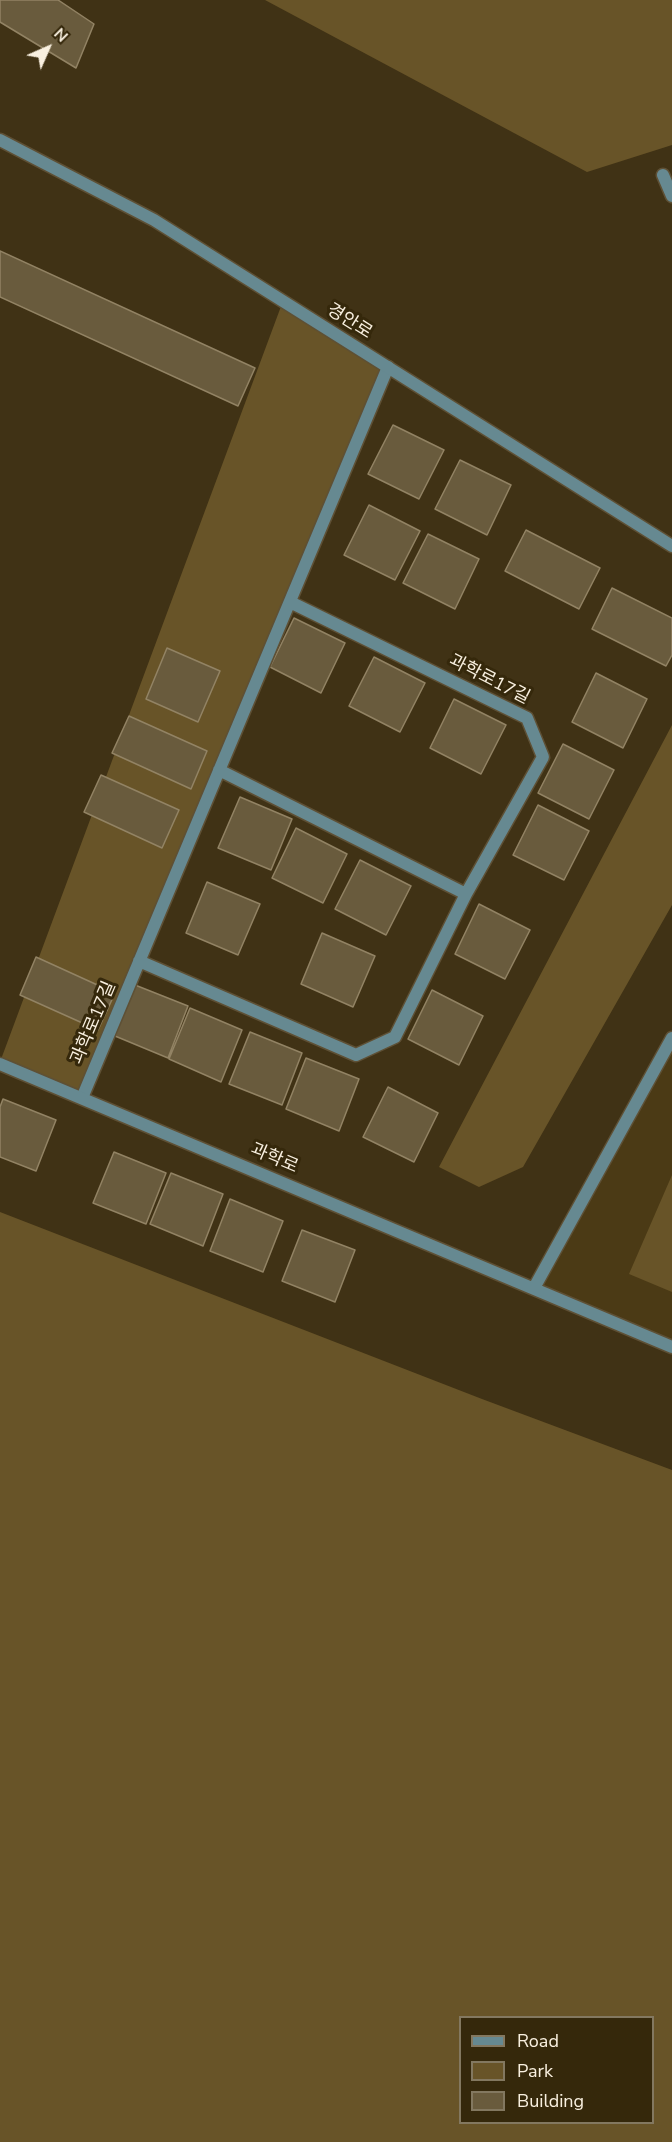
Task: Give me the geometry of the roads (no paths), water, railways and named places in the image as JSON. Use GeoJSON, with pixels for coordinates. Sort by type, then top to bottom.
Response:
{"type":"FeatureCollection","features":[{"type":"Feature","properties":{"kind":"street","name":"경안로"},"geometry":{"type":"LineString","coordinates":[[0,140],[154,220],[672,546]]}},
{"type":"Feature","properties":{"kind":"street"},"geometry":{"type":"LineString","coordinates":[[663,175],[672,196]]}},
{"type":"Feature","properties":{"kind":"street","name":"과학로17길"},"geometry":{"type":"LineString","coordinates":[[81,1098],[388,368]]}},
{"type":"Feature","properties":{"kind":"street","name":"과학로17길"},"geometry":{"type":"LineString","coordinates":[[139,961],[356,1055],[395,1037],[466,894],[543,757],[527,718],[290,602]]}},
{"type":"Feature","properties":{"kind":"street"},"geometry":{"type":"LineString","coordinates":[[219,770],[466,894]]}},
{"type":"Feature","properties":{"kind":"street"},"geometry":{"type":"LineString","coordinates":[[534,1288],[672,1038]]}},
{"type":"Feature","properties":{"kind":"street","name":"과학로"},"geometry":{"type":"LineString","coordinates":[[0,1064],[672,1347]]}}]}
